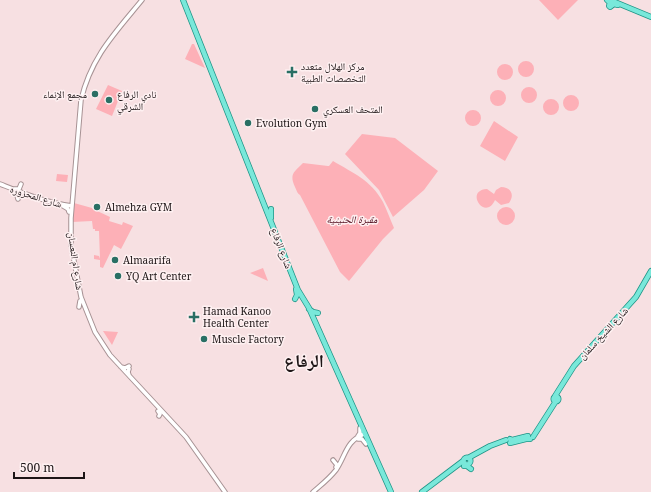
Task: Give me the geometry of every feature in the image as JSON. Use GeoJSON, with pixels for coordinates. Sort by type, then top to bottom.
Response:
{"type":"FeatureCollection","features":[{"type":"Feature","properties":{"kind":"main road","name":"شارع ام النعسان"},"geometry":{"type":"LineString","coordinates":[[141,0],[106,45],[90,72],[84,87],[80,104],[70,212],[71,253],[76,288],[80,301],[80,308],[109,357],[160,414],[187,441],[224,492]]}},
{"type":"Feature","properties":{"kind":"main road","name":"شارع ام النعسان"},"geometry":{"type":"LineString","coordinates":[[141,0],[101,48],[84,80],[78,106],[70,200],[74,264],[81,297],[91,323],[100,340],[118,365],[189,438],[191,444],[224,492]]}},
{"type":"Feature","properties":{"kind":"main road","name":"شارع الرفاع"},"geometry":{"type":"LineString","coordinates":[[182,0],[239,135],[240,142],[265,205],[270,226],[280,243],[298,290],[309,308],[362,436],[390,492]]}},
{"type":"Feature","properties":{"kind":"main road","name":"شارع الرفاع"},"geometry":{"type":"LineString","coordinates":[[182,0],[296,289],[303,301],[360,428],[362,436],[374,454],[390,492]]}},
{"type":"Feature","properties":{"kind":"main road"},"geometry":{"type":"LineString","coordinates":[[607,0],[610,3],[609,7],[620,2],[627,6]]}},
{"type":"Feature","properties":{"kind":"main road"},"geometry":{"type":"LineString","coordinates":[[610,0],[620,2],[651,16]]}},
{"type":"Feature","properties":{"kind":"main road"},"geometry":{"type":"LineString","coordinates":[[615,0],[651,16]]}},
{"type":"Feature","properties":{"kind":"main road"},"geometry":{"type":"LineString","coordinates":[[192,22],[201,34],[199,41]]}},
{"type":"Feature","properties":{"kind":"main road"},"geometry":{"type":"LineString","coordinates":[[75,166],[80,161],[76,154]]}},
{"type":"Feature","properties":{"kind":"main road"},"geometry":{"type":"LineString","coordinates":[[12,190],[18,189],[21,184]]}},
{"type":"Feature","properties":{"kind":"main road","name":"شارع المحزوره"},"geometry":{"type":"LineString","coordinates":[[0,185],[28,196],[71,206]]}},
{"type":"Feature","properties":{"kind":"main road"},"geometry":{"type":"LineString","coordinates":[[12,190],[19,199],[28,196],[22,190]]}},
{"type":"Feature","properties":{"kind":"main road"},"geometry":{"type":"LineString","coordinates":[[70,200],[69,203],[64,205],[70,212]]}},
{"type":"Feature","properties":{"kind":"main road"},"geometry":{"type":"LineString","coordinates":[[265,205],[268,208],[271,207],[270,226]]}},
{"type":"Feature","properties":{"kind":"main road"},"geometry":{"type":"LineString","coordinates":[[74,264],[79,269],[76,274]]}},
{"type":"Feature","properties":{"kind":"main road","name":"شارع الشيخ سلمان"},"geometry":{"type":"LineString","coordinates":[[556,398],[574,366],[636,297],[651,271]]}},
{"type":"Feature","properties":{"kind":"main road","name":"شارع الشيخ سلمان"},"geometry":{"type":"LineString","coordinates":[[422,492],[490,446],[530,437],[559,394],[565,381],[576,365],[637,299],[651,276]]}},
{"type":"Feature","properties":{"kind":"main road"},"geometry":{"type":"LineString","coordinates":[[296,289],[296,300],[303,301]]}},
{"type":"Feature","properties":{"kind":"main road"},"geometry":{"type":"LineString","coordinates":[[80,308],[84,307],[91,323]]}},
{"type":"Feature","properties":{"kind":"main road"},"geometry":{"type":"LineString","coordinates":[[309,308],[318,314],[314,321]]}},
{"type":"Feature","properties":{"kind":"main road"},"geometry":{"type":"LineString","coordinates":[[118,365],[123,368],[129,367],[128,373],[130,378]]}},
{"type":"Feature","properties":{"kind":"main road"},"geometry":{"type":"LineString","coordinates":[[567,370],[574,366]]}},
{"type":"Feature","properties":{"kind":"main road"},"geometry":{"type":"LineString","coordinates":[[160,414],[175,425]]}},
{"type":"Feature","properties":{"kind":"main road"},"geometry":{"type":"LineString","coordinates":[[314,492],[336,470],[349,445],[362,436]]}},
{"type":"Feature","properties":{"kind":"main road"},"geometry":{"type":"LineString","coordinates":[[314,492],[333,476],[350,446],[362,436]]}},
{"type":"Feature","properties":{"kind":"main road"},"geometry":{"type":"LineString","coordinates":[[336,470],[337,465],[334,460],[340,460],[343,457]]}},
{"type":"Feature","properties":{"kind":"main road","name":"شارع الشيخ سلمان"},"geometry":{"type":"LineString","coordinates":[[426,492],[467,461]]}},
{"type":"Feature","properties":{"kind":"main road"},"geometry":{"type":"LineString","coordinates":[[459,468],[466,466],[471,469]]}},
{"type":"Feature","properties":{"kind":"green space"},"geometry":{"type":"Polygon","coordinates":[[[539,0],[578,0],[558,20],[539,0]]]}},
{"type":"Feature","properties":{"kind":"green space"},"geometry":{"type":"Polygon","coordinates":[[[192,44],[194,44],[205,68],[185,59],[192,44]]]}},
{"type":"Feature","properties":{"kind":"green space"},"geometry":{"type":"Polygon","coordinates":[[[523,61],[529,61],[534,66],[532,75],[529,77],[523,77],[518,72],[518,66],[523,61]]]}},
{"type":"Feature","properties":{"kind":"green space"},"geometry":{"type":"Polygon","coordinates":[[[502,64],[508,64],[513,69],[511,78],[508,80],[502,80],[497,75],[497,69],[502,64]]]}},
{"type":"Feature","properties":{"kind":"green space","name":"نادي الرفاع الشرقي"},"geometry":{"type":"Polygon","coordinates":[[[108,85],[122,91],[112,116],[96,109],[108,85]]]}},
{"type":"Feature","properties":{"kind":"green space"},"geometry":{"type":"Polygon","coordinates":[[[526,87],[532,87],[537,92],[535,101],[532,103],[526,103],[521,98],[521,92],[526,87]]]}},
{"type":"Feature","properties":{"kind":"green space"},"geometry":{"type":"Polygon","coordinates":[[[495,90],[501,90],[506,95],[504,104],[501,106],[495,106],[490,101],[490,95],[495,90]]]}},
{"type":"Feature","properties":{"kind":"green space"},"geometry":{"type":"Polygon","coordinates":[[[568,95],[574,95],[579,100],[577,109],[574,111],[568,111],[563,106],[563,100],[568,95]]]}},
{"type":"Feature","properties":{"kind":"green space"},"geometry":{"type":"Polygon","coordinates":[[[548,99],[554,99],[559,104],[557,113],[554,115],[548,115],[543,110],[543,104],[548,99]]]}},
{"type":"Feature","properties":{"kind":"green space"},"geometry":{"type":"Polygon","coordinates":[[[470,110],[476,110],[481,115],[479,124],[476,126],[470,126],[465,121],[465,115],[470,110]]]}},
{"type":"Feature","properties":{"kind":"green space"},"geometry":{"type":"Polygon","coordinates":[[[494,121],[518,137],[505,161],[480,146],[494,121]]]}},
{"type":"Feature","properties":{"kind":"green space"},"geometry":{"type":"Polygon","coordinates":[[[362,134],[395,138],[438,171],[424,190],[393,217],[379,190],[345,154],[362,134]]]}},
{"type":"Feature","properties":{"kind":"green space","name":"مقبرة الحنينية"},"geometry":{"type":"Polygon","coordinates":[[[333,161],[354,173],[373,188],[383,202],[394,228],[383,239],[349,281],[340,272],[300,195],[297,192],[292,179],[295,171],[303,163],[329,166],[333,161]]]}},
{"type":"Feature","properties":{"kind":"green space"},"geometry":{"type":"Polygon","coordinates":[[[57,174],[68,175],[67,182],[56,181],[57,174]]]}},
{"type":"Feature","properties":{"kind":"green space"},"geometry":{"type":"Polygon","coordinates":[[[501,187],[507,188],[512,194],[509,203],[501,205],[495,200],[491,206],[486,208],[479,203],[477,194],[480,191],[487,189],[494,194],[496,190],[501,187]]]}},
{"type":"Feature","properties":{"kind":"green space"},"geometry":{"type":"Polygon","coordinates":[[[74,203],[92,208],[110,217],[109,221],[122,225],[123,222],[133,226],[121,249],[114,245],[103,268],[100,267],[100,260],[94,259],[94,255],[99,256],[100,259],[99,231],[95,231],[95,229],[93,229],[92,221],[72,222],[74,203]]]}},
{"type":"Feature","properties":{"kind":"green space"},"geometry":{"type":"Polygon","coordinates":[[[506,207],[512,210],[515,216],[512,222],[506,225],[500,222],[497,216],[500,210],[506,207]]]}},
{"type":"Feature","properties":{"kind":"green space"},"geometry":{"type":"Polygon","coordinates":[[[263,268],[268,281],[250,273],[263,268]]]}},
{"type":"Feature","properties":{"kind":"green space"},"geometry":{"type":"Polygon","coordinates":[[[103,331],[118,332],[112,345],[103,331]]]}},
{"type":"Feature","properties":{"kind":"place","name":"مركز الهلال متعدد التخصصات الطبية"},"geometry":{"type":"Point","coordinates":[292,72]}},
{"type":"Feature","properties":{"kind":"place","name":"مجمع الإنماء"},"geometry":{"type":"Point","coordinates":[95,94]}},
{"type":"Feature","properties":{"kind":"place","name":"نادي الرفاع الشرقي"},"geometry":{"type":"Point","coordinates":[109,100]}},
{"type":"Feature","properties":{"kind":"place","name":"المتحف العسكري"},"geometry":{"type":"Point","coordinates":[315,109]}},
{"type":"Feature","properties":{"kind":"place","name":"Evolution Gym"},"geometry":{"type":"Point","coordinates":[248,123]}},
{"type":"Feature","properties":{"kind":"place","name":"Almehza GYM"},"geometry":{"type":"Point","coordinates":[97,207]}},
{"type":"Feature","properties":{"kind":"place","name":"Almaarifa"},"geometry":{"type":"Point","coordinates":[115,260]}},
{"type":"Feature","properties":{"kind":"place","name":"YQ Art Center"},"geometry":{"type":"Point","coordinates":[118,276]}},
{"type":"Feature","properties":{"kind":"place","name":"Hamad Kanoo Health Center"},"geometry":{"type":"Point","coordinates":[194,317]}},
{"type":"Feature","properties":{"kind":"place","name":"Muscle Factory"},"geometry":{"type":"Point","coordinates":[204,339]}},
{"type":"Feature","properties":{"kind":"district","name":"الرفاع"},"geometry":{"type":"Point","coordinates":[304,360]}}]}
